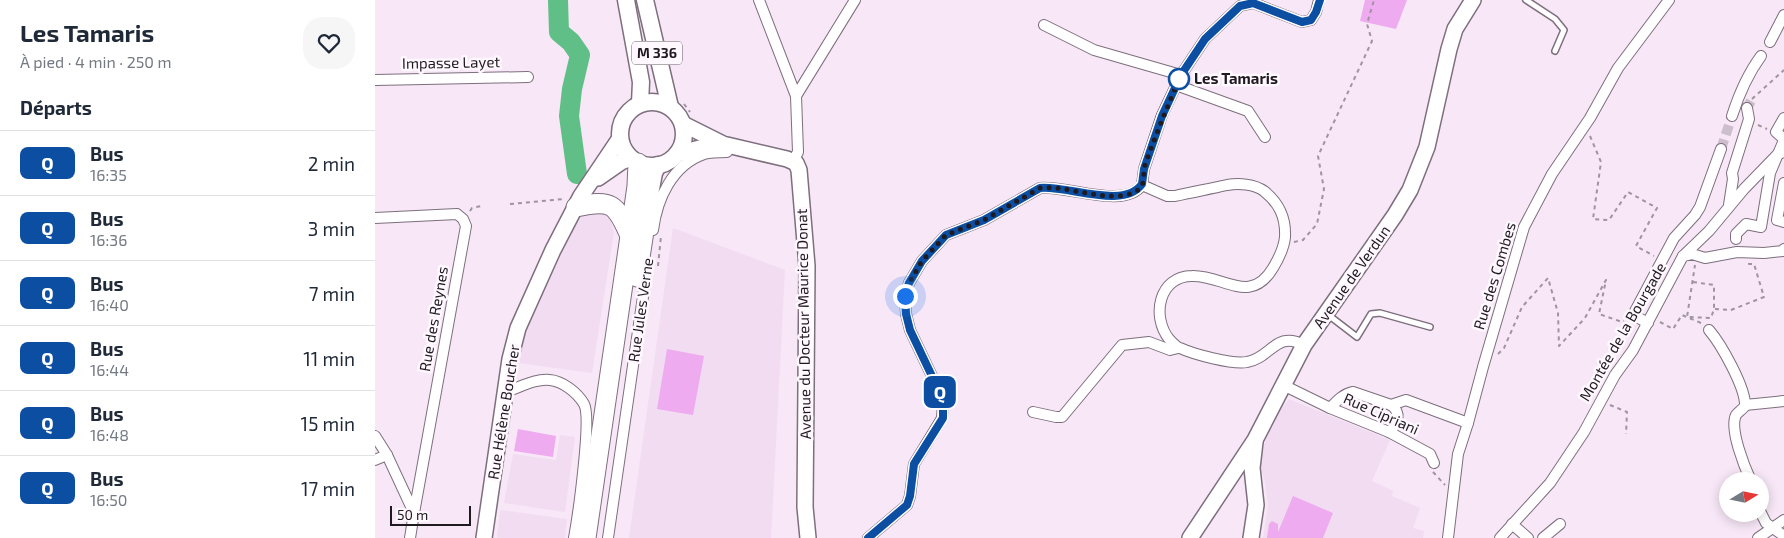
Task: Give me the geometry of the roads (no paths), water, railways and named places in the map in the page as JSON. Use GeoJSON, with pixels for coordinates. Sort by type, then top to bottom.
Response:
{"type":"FeatureCollection","features":[{"type":"Feature","properties":{"kind":"highway"},"geometry":{"type":"LineString","coordinates":[[586,538],[637,186],[634,161]]}},
{"type":"Feature","properties":{"kind":"highway"},"geometry":{"type":"LineString","coordinates":[[578,202],[596,202],[610,205],[622,218],[630,236]]}},
{"type":"Feature","properties":{"kind":"highway"},"geometry":{"type":"LineString","coordinates":[[598,538],[648,205]]}},
{"type":"Feature","properties":{"kind":"main road","name":"M 336"},"geometry":{"type":"LineString","coordinates":[[626,0],[641,82],[642,93],[640,103]]}},
{"type":"Feature","properties":{"kind":"main road","name":"M 336"},"geometry":{"type":"LineString","coordinates":[[645,0],[670,106]]}},
{"type":"Feature","properties":{"kind":"main road","name":"Avenue de Verdun"},"geometry":{"type":"LineString","coordinates":[[1190,538],[1226,481],[1255,440],[1304,345],[1395,215],[1410,190],[1427,147],[1455,29],[1473,0]]}},
{"type":"Feature","properties":{"kind":"main road"},"geometry":{"type":"LineString","coordinates":[[655,101],[670,106],[678,114],[683,124],[684,135],[682,145],[677,154],[659,165],[651,166],[634,161],[625,153],[619,138],[620,127],[624,117],[631,108],[640,103],[655,101]]}},
{"type":"Feature","properties":{"kind":"main road","name":"Rue Jules Verne"},"geometry":{"type":"LineString","coordinates":[[683,124],[727,146]]}},
{"type":"Feature","properties":{"kind":"main road","name":"Rue Hélène Boucher"},"geometry":{"type":"LineString","coordinates":[[484,538],[510,359],[519,328],[553,250],[578,202],[619,138]]}},
{"type":"Feature","properties":{"kind":"main road","name":"Rue Jules Verne"},"geometry":{"type":"LineString","coordinates":[[677,154],[711,145],[727,146],[793,161]]}},
{"type":"Feature","properties":{"kind":"main road","name":"Rue Hélène Boucher"},"geometry":{"type":"LineString","coordinates":[[591,183],[621,162],[634,161]]}},
{"type":"Feature","properties":{"kind":"main road","name":"Avenue du Docteur Maurice Donat"},"geometry":{"type":"LineString","coordinates":[[793,161],[798,166],[807,266],[805,506],[808,538]]}},
{"type":"Feature","properties":{"kind":"main road"},"geometry":{"type":"LineString","coordinates":[[648,205],[654,173],[659,165]]}},
{"type":"Feature","properties":{"kind":"main road"},"geometry":{"type":"LineString","coordinates":[[1251,538],[1256,505],[1252,468],[1255,440]]}},
{"type":"Feature","properties":{"kind":"main road"},"geometry":{"type":"LineString","coordinates":[[1226,481],[1241,480],[1248,483],[1256,495]]}},
{"type":"Feature","properties":{"kind":"street","name":"Avenue du Docteur Maurice Donat"},"geometry":{"type":"LineString","coordinates":[[759,0],[796,96],[798,152],[793,161]]}},
{"type":"Feature","properties":{"kind":"street"},"geometry":{"type":"LineString","coordinates":[[796,96],[855,0]]}},
{"type":"Feature","properties":{"kind":"street"},"geometry":{"type":"LineString","coordinates":[[868,538],[907,505],[914,464],[943,418],[943,403],[940,393],[910,330],[906,314],[905,296],[909,283],[922,261],[946,235],[984,220],[1040,188],[1051,187],[1106,196],[1120,196],[1134,192],[1142,184],[1144,169],[1162,116],[1176,85],[1205,39],[1244,2],[1253,3],[1302,22],[1311,20],[1316,12],[1319,0]]}},
{"type":"Feature","properties":{"kind":"street","name":"Rue des Combes"},"geometry":{"type":"LineString","coordinates":[[1448,538],[1457,454],[1468,423],[1524,227],[1552,174],[1585,125],[1618,68],[1669,0]]}},
{"type":"Feature","properties":{"kind":"street"},"geometry":{"type":"LineString","coordinates":[[1770,42],[1784,15]]}},
{"type":"Feature","properties":{"kind":"street"},"geometry":{"type":"LineString","coordinates":[[1044,24],[1094,50],[1181,75]]}},
{"type":"Feature","properties":{"kind":"street"},"geometry":{"type":"LineString","coordinates":[[1732,116],[1741,88],[1761,56]]}},
{"type":"Feature","properties":{"kind":"street","name":"Impasse Layet"},"geometry":{"type":"LineString","coordinates":[[375,80],[528,77]]}},
{"type":"Feature","properties":{"kind":"street"},"geometry":{"type":"LineString","coordinates":[[1176,85],[1248,111],[1265,137]]}},
{"type":"Feature","properties":{"kind":"street"},"geometry":{"type":"LineString","coordinates":[[1729,205],[1733,180],[1732,173],[1748,109]]}},
{"type":"Feature","properties":{"kind":"street"},"geometry":{"type":"LineString","coordinates":[[1737,247],[1736,234],[1746,224],[1761,227],[1770,173],[1781,153],[1784,118]]}},
{"type":"Feature","properties":{"kind":"street"},"geometry":{"type":"LineString","coordinates":[[1650,320],[1633,316],[1674,238],[1695,215],[1721,149]]}},
{"type":"Feature","properties":{"kind":"street","name":"Rue Jules Verne"},"geometry":{"type":"LineString","coordinates":[[608,538],[653,225],[664,191],[670,179],[685,165],[702,154],[757,152]]}},
{"type":"Feature","properties":{"kind":"street","name":"Montée de la Bourgade"},"geometry":{"type":"LineString","coordinates":[[1500,538],[1550,483],[1584,432],[1615,375],[1633,350],[1650,320],[1683,256],[1709,230],[1729,205],[1781,153]]}},
{"type":"Feature","properties":{"kind":"street"},"geometry":{"type":"LineString","coordinates":[[1784,183],[1777,220],[1784,222]]}},
{"type":"Feature","properties":{"kind":"street"},"geometry":{"type":"LineString","coordinates":[[1142,184],[1167,196],[1231,184],[1247,185],[1261,190],[1273,199],[1282,211],[1286,226],[1285,245],[1278,261],[1268,277],[1259,285],[1238,286],[1191,275],[1180,278],[1171,285],[1159,303],[1159,315],[1161,326],[1169,339],[1178,348],[1237,363],[1249,362],[1280,342],[1295,340],[1304,345]]}},
{"type":"Feature","properties":{"kind":"street"},"geometry":{"type":"LineString","coordinates":[[648,205],[653,225]]}},
{"type":"Feature","properties":{"kind":"street","name":"Rue des Reynes"},"geometry":{"type":"LineString","coordinates":[[375,218],[457,214],[463,219],[465,226],[414,513]]}},
{"type":"Feature","properties":{"kind":"street"},"geometry":{"type":"LineString","coordinates":[[1683,256],[1692,254],[1705,258],[1737,247],[1763,253],[1783,251],[1784,249]]}},
{"type":"Feature","properties":{"kind":"street"},"geometry":{"type":"LineString","coordinates":[[1709,330],[1734,372],[1744,398],[1745,405],[1737,414],[1735,426],[1740,450],[1748,472]]}},
{"type":"Feature","properties":{"kind":"street"},"geometry":{"type":"LineString","coordinates":[[1033,412],[1062,417],[1122,345],[1149,342],[1170,350],[1178,348]]}},
{"type":"Feature","properties":{"kind":"street"},"geometry":{"type":"LineString","coordinates":[[505,392],[539,380],[549,379],[568,387],[584,404],[586,414],[584,453],[575,538]]}},
{"type":"Feature","properties":{"kind":"street","name":"Rue Cipriani"},"geometry":{"type":"LineString","coordinates":[[1283,385],[1331,408],[1389,432],[1430,454],[1434,462]]}},
{"type":"Feature","properties":{"kind":"street"},"geometry":{"type":"LineString","coordinates":[[1331,408],[1343,396],[1353,392],[1391,405],[1396,409],[1398,417],[1395,426],[1389,432]]}},
{"type":"Feature","properties":{"kind":"street"},"geometry":{"type":"LineString","coordinates":[[1391,405],[1406,400],[1468,423]]}},
{"type":"Feature","properties":{"kind":"street"},"geometry":{"type":"LineString","coordinates":[[1745,405],[1784,401]]}},
{"type":"Feature","properties":{"kind":"street"},"geometry":{"type":"LineString","coordinates":[[375,436],[387,455],[414,513],[410,538]]}},
{"type":"Feature","properties":{"kind":"street"},"geometry":{"type":"LineString","coordinates":[[375,460],[387,455]]}},
{"type":"Feature","properties":{"kind":"street"},"geometry":{"type":"LineString","coordinates":[[1758,538],[1784,520]]}},
{"type":"Feature","properties":{"kind":"street"},"geometry":{"type":"LineString","coordinates":[[1766,522],[1784,536]]}},
{"type":"Feature","properties":{"kind":"street"},"geometry":{"type":"LineString","coordinates":[[1512,524],[1528,538]]}},
{"type":"Feature","properties":{"kind":"street"},"geometry":{"type":"LineString","coordinates":[[1543,538],[1560,524]]}},
{"type":"Feature","properties":{"kind":"lane"},"geometry":{"type":"LineString","coordinates":[[1526,0],[1555,20],[1564,30],[1555,51]]}},
{"type":"Feature","properties":{"kind":"lane"},"geometry":{"type":"LineString","coordinates":[[1327,314],[1357,337],[1371,314],[1380,313],[1430,327]]}},
{"type":"Feature","properties":{"kind":"lane"},"geometry":{"type":"LineString","coordinates":[[597,418],[607,396]]}},
{"type":"Feature","properties":{"kind":"lane"},"geometry":{"type":"LineString","coordinates":[[584,453],[594,425]]}},
{"type":"Feature","properties":{"kind":"waterway"},"geometry":{"type":"LineString","coordinates":[[558,0],[559,32],[571,42],[580,55],[572,89],[569,116],[577,174]]}},
{"type":"Feature","properties":{"kind":"tunnel"},"geometry":{"type":"LineString","coordinates":[[1747,108],[1751,101]]}},
{"type":"Feature","properties":{"kind":"tunnel"},"geometry":{"type":"LineString","coordinates":[[1721,149],[1732,116]]}},
{"type":"Feature","properties":{"kind":"place","name":"Les Tamaris"},"geometry":{"type":"Point","coordinates":[1179,79]}}]}
